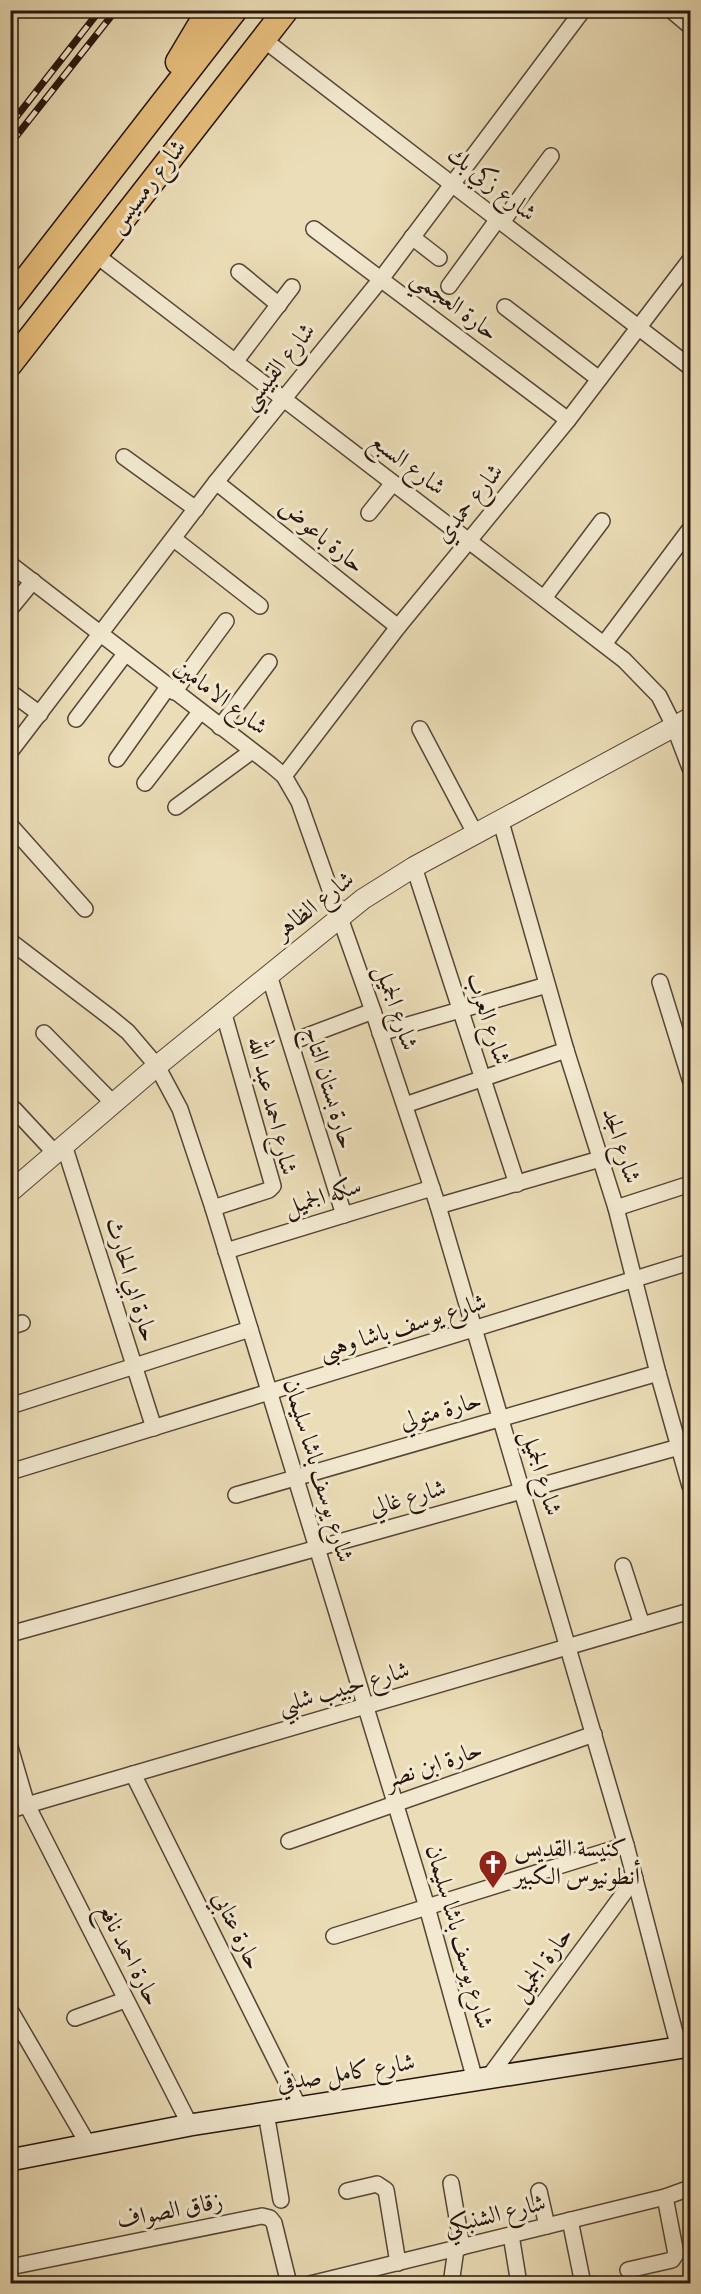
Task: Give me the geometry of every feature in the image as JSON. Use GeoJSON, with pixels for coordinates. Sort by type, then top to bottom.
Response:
{"type":"FeatureCollection","features":[{"type":"Feature","properties":{"kind":"main road"},"geometry":{"type":"LineString","coordinates":[[112,169],[209,10]]}},
{"type":"Feature","properties":{"kind":"main road","name":"شارع رمسيس"},"geometry":{"type":"LineString","coordinates":[[10,300],[234,10]]}},
{"type":"Feature","properties":{"kind":"main road","name":"شارع رمسيس"},"geometry":{"type":"LineString","coordinates":[[10,364],[286,10]]}},
{"type":"Feature","properties":{"kind":"main road","name":"شارع كامل صدقي"},"geometry":{"type":"LineString","coordinates":[[10,2160],[190,2125],[685,2047]]}},
{"type":"Feature","properties":{"kind":"street","name":"شارع القبيسي"},"geometry":{"type":"LineString","coordinates":[[10,752],[216,482],[381,279],[583,10]]}},
{"type":"Feature","properties":{"kind":"street"},"geometry":{"type":"LineString","coordinates":[[672,10],[690,26]]}},
{"type":"Feature","properties":{"kind":"street","name":"شارع زكي بك"},"geometry":{"type":"LineString","coordinates":[[263,39],[690,367]]}},
{"type":"Feature","properties":{"kind":"street"},"geometry":{"type":"LineString","coordinates":[[449,286],[551,156]]}},
{"type":"Feature","properties":{"kind":"street","name":"حارة العجمي"},"geometry":{"type":"LineString","coordinates":[[314,229],[567,420]]}},
{"type":"Feature","properties":{"kind":"street"},"geometry":{"type":"LineString","coordinates":[[412,237],[439,258]]}},
{"type":"Feature","properties":{"kind":"street","name":"شارع السبع"},"geometry":{"type":"LineString","coordinates":[[96,255],[604,644],[642,677],[682,722],[690,768]]}},
{"type":"Feature","properties":{"kind":"street","name":"شارع حمدي"},"geometry":{"type":"LineString","coordinates":[[284,776],[398,627],[567,420],[690,260]]}},
{"type":"Feature","properties":{"kind":"street"},"geometry":{"type":"LineString","coordinates":[[239,272],[279,304]]}},
{"type":"Feature","properties":{"kind":"street"},"geometry":{"type":"LineString","coordinates":[[235,362],[292,287]]}},
{"type":"Feature","properties":{"kind":"street"},"geometry":{"type":"LineString","coordinates":[[505,307],[599,379]]}},
{"type":"Feature","properties":{"kind":"street"},"geometry":{"type":"LineString","coordinates":[[124,457],[196,509]]}},
{"type":"Feature","properties":{"kind":"street","name":"حارة باعوض"},"geometry":{"type":"LineString","coordinates":[[216,482],[398,627]]}},
{"type":"Feature","properties":{"kind":"street"},"geometry":{"type":"LineString","coordinates":[[369,513],[393,483]]}},
{"type":"Feature","properties":{"kind":"street"},"geometry":{"type":"LineString","coordinates":[[544,598],[602,521]]}},
{"type":"Feature","properties":{"kind":"street"},"geometry":{"type":"LineString","coordinates":[[604,644],[690,529]]}},
{"type":"Feature","properties":{"kind":"street"},"geometry":{"type":"LineString","coordinates":[[174,539],[260,606]]}},
{"type":"Feature","properties":{"kind":"street","name":"شارع الامامين"},"geometry":{"type":"LineString","coordinates":[[11,566],[284,776],[299,802],[339,916]]}},
{"type":"Feature","properties":{"kind":"street"},"geometry":{"type":"LineString","coordinates":[[10,609],[33,581]]}},
{"type":"Feature","properties":{"kind":"street"},"geometry":{"type":"LineString","coordinates":[[117,759],[226,621]]}},
{"type":"Feature","properties":{"kind":"street"},"geometry":{"type":"LineString","coordinates":[[76,719],[125,654]]}},
{"type":"Feature","properties":{"kind":"street"},"geometry":{"type":"LineString","coordinates":[[220,727],[269,662]]}},
{"type":"Feature","properties":{"kind":"street"},"geometry":{"type":"LineString","coordinates":[[10,692],[40,714]]}},
{"type":"Feature","properties":{"kind":"street"},"geometry":{"type":"LineString","coordinates":[[145,783],[201,712]]}},
{"type":"Feature","properties":{"kind":"street","name":"شارع الظاهر"},"geometry":{"type":"LineString","coordinates":[[10,1192],[223,1011],[363,898],[414,867],[501,822],[682,722]]}},
{"type":"Feature","properties":{"kind":"street"},"geometry":{"type":"LineString","coordinates":[[420,729],[476,835]]}},
{"type":"Feature","properties":{"kind":"street"},"geometry":{"type":"LineString","coordinates":[[176,807],[252,751]]}},
{"type":"Feature","properties":{"kind":"street","name":"شارع الجد"},"geometry":{"type":"LineString","coordinates":[[501,822],[566,1050],[616,1208],[658,1373],[690,1486]]}},
{"type":"Feature","properties":{"kind":"street"},"geometry":{"type":"LineString","coordinates":[[10,825],[85,909]]}},
{"type":"Feature","properties":{"kind":"street","name":"شارع العرب"},"geometry":{"type":"LineString","coordinates":[[414,867],[517,1184]]}},
{"type":"Feature","properties":{"kind":"street","name":"شارع الجميل"},"geometry":{"type":"LineString","coordinates":[[339,916],[438,1206],[685,2047]]}},
{"type":"Feature","properties":{"kind":"street","name":"شارع يوسف باشا سليمان"},"geometry":{"type":"LineString","coordinates":[[10,941],[111,1018],[133,1038],[157,1066],[180,1109],[213,1208],[481,2079]]}},
{"type":"Feature","properties":{"kind":"street","name":"حارة بستان التاج"},"geometry":{"type":"LineString","coordinates":[[269,975],[344,1215]]}},
{"type":"Feature","properties":{"kind":"street"},"geometry":{"type":"LineString","coordinates":[[660,982],[687,1053],[690,1079]]}},
{"type":"Feature","properties":{"kind":"street"},"geometry":{"type":"LineString","coordinates":[[380,1033],[548,985]]}},
{"type":"Feature","properties":{"kind":"street","name":"شارع احمد عبد الله"},"geometry":{"type":"LineString","coordinates":[[213,1208],[269,1190],[273,1186],[223,1011]]}},
{"type":"Feature","properties":{"kind":"street"},"geometry":{"type":"LineString","coordinates":[[291,1042],[373,1011]]}},
{"type":"Feature","properties":{"kind":"street"},"geometry":{"type":"LineString","coordinates":[[44,1033],[114,1103]]}},
{"type":"Feature","properties":{"kind":"street"},"geometry":{"type":"LineString","coordinates":[[405,1105],[566,1050]]}},
{"type":"Feature","properties":{"kind":"street"},"geometry":{"type":"LineString","coordinates":[[14,1109],[60,1149]]}},
{"type":"Feature","properties":{"kind":"street","name":"حارة ابي الحارث"},"geometry":{"type":"LineString","coordinates":[[60,1149],[153,1428]]}},
{"type":"Feature","properties":{"kind":"street"},"geometry":{"type":"LineString","coordinates":[[438,1206],[600,1159]]}},
{"type":"Feature","properties":{"kind":"street"},"geometry":{"type":"LineString","coordinates":[[616,1208],[690,1184]]}},
{"type":"Feature","properties":{"kind":"street","name":"سكه الجميل"},"geometry":{"type":"LineString","coordinates":[[226,1251],[432,1188]]}},
{"type":"Feature","properties":{"kind":"street","name":"شارع يوسف باشا وهبى"},"geometry":{"type":"LineString","coordinates":[[10,1472],[690,1262]]}},
{"type":"Feature","properties":{"kind":"street"},"geometry":{"type":"LineString","coordinates":[[10,1406],[250,1329]]}},
{"type":"Feature","properties":{"kind":"street","name":"حارة متولي"},"geometry":{"type":"LineString","coordinates":[[236,1495],[658,1373]]}},
{"type":"Feature","properties":{"kind":"street","name":"شارع غالي"},"geometry":{"type":"LineString","coordinates":[[10,1634],[679,1447]]}},
{"type":"Feature","properties":{"kind":"street"},"geometry":{"type":"LineString","coordinates":[[623,1566],[642,1625]]}},
{"type":"Feature","properties":{"kind":"street","name":"شارع حبيب شلبي"},"geometry":{"type":"LineString","coordinates":[[10,1810],[690,1611]]}},
{"type":"Feature","properties":{"kind":"street","name":"حارة ابن نصر"},"geometry":{"type":"LineString","coordinates":[[289,1840],[594,1734]]}},
{"type":"Feature","properties":{"kind":"street","name":"حارة احمد نافع"},"geometry":{"type":"LineString","coordinates":[[10,1747],[27,1805],[190,2125]]}},
{"type":"Feature","properties":{"kind":"street","name":"حارة عتابي"},"geometry":{"type":"LineString","coordinates":[[133,1774],[299,2107]]}},
{"type":"Feature","properties":{"kind":"street"},"geometry":{"type":"LineString","coordinates":[[334,1936],[626,1845]]}},
{"type":"Feature","properties":{"kind":"street","name":"حارة الجميل"},"geometry":{"type":"LineString","coordinates":[[481,2079],[635,1878]]}},
{"type":"Feature","properties":{"kind":"street"},"geometry":{"type":"LineString","coordinates":[[75,2018],[125,2000]]}},
{"type":"Feature","properties":{"kind":"street"},"geometry":{"type":"LineString","coordinates":[[10,2010],[88,2144]]}},
{"type":"Feature","properties":{"kind":"street"},"geometry":{"type":"LineString","coordinates":[[266,2113],[281,2200]]}},
{"type":"Feature","properties":{"kind":"street"},"geometry":{"type":"LineString","coordinates":[[451,2183],[459,2248],[451,2283]]}},
{"type":"Feature","properties":{"kind":"street"},"geometry":{"type":"LineString","coordinates":[[347,2191],[377,2184],[386,2190],[398,2263]]}},
{"type":"Feature","properties":{"kind":"street","name":"شارع الشنبكي"},"geometry":{"type":"LineString","coordinates":[[310,2283],[334,2281],[665,2197],[690,2188]]}},
{"type":"Feature","properties":{"kind":"street"},"geometry":{"type":"LineString","coordinates":[[539,2191],[547,2226]]}},
{"type":"Feature","properties":{"kind":"street"},"geometry":{"type":"LineString","coordinates":[[628,2270],[672,2260],[676,2254],[665,2197]]}},
{"type":"Feature","properties":{"kind":"street","name":"زقاق الصواف"},"geometry":{"type":"LineString","coordinates":[[10,2267],[262,2216],[270,2218],[274,2223],[290,2283]]}},
{"type":"Feature","properties":{"kind":"street"},"geometry":{"type":"LineString","coordinates":[[570,2220],[583,2283]]}},
{"type":"Feature","properties":{"kind":"street"},"geometry":{"type":"LineString","coordinates":[[511,2235],[519,2283]]}},
{"type":"Feature","properties":{"kind":"railway"},"geometry":{"type":"LineString","coordinates":[[10,125],[100,10]]}},
{"type":"Feature","properties":{"kind":"railway"},"geometry":{"type":"LineString","coordinates":[[10,144],[116,10]]}},
{"type":"Feature","properties":{"kind":"place","name":"كنيسة القديس أنطونيوس الكبير"},"geometry":{"type":"Point","coordinates":[493,1890]}}]}
